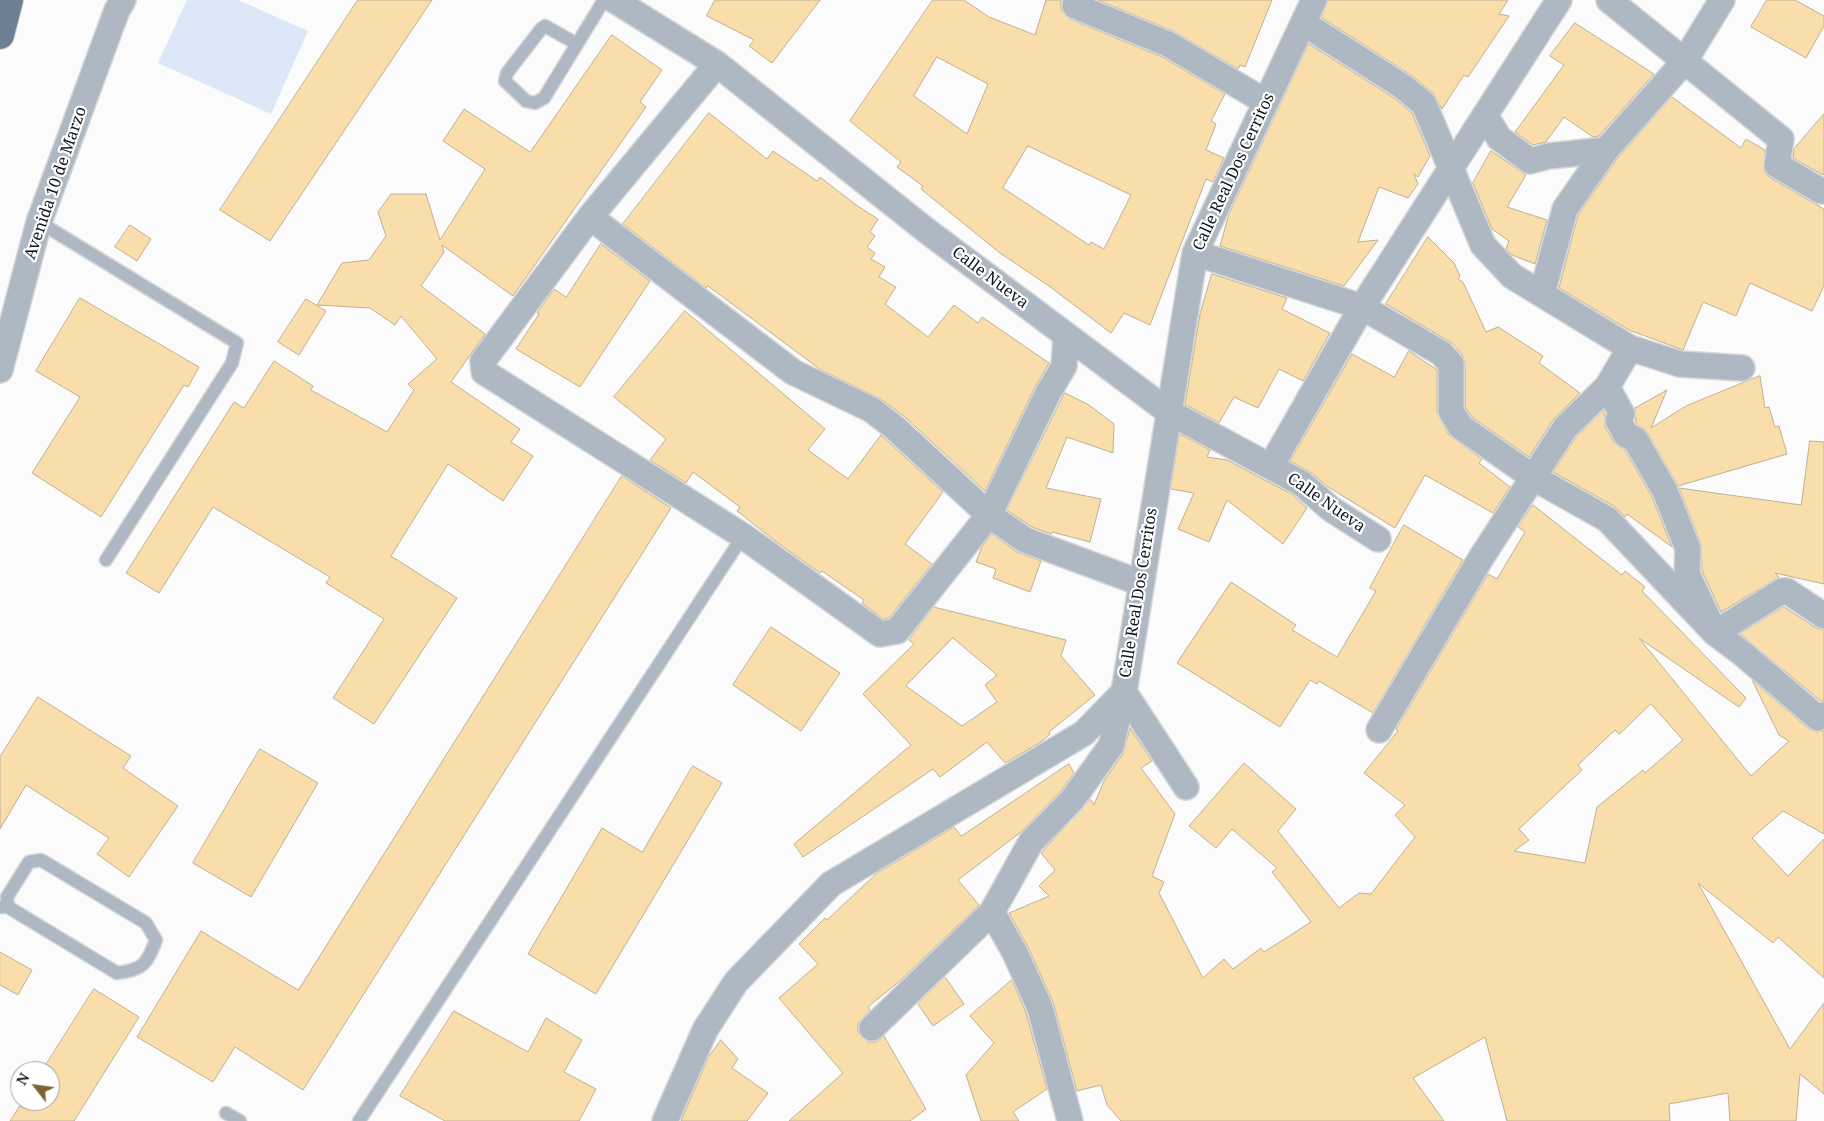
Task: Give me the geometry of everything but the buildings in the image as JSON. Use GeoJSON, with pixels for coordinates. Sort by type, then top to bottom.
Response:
{"type":"FeatureCollection","features":[{"type":"Feature","properties":{"kind":"main road"},"geometry":{"type":"LineString","coordinates":[[0,35],[9,0]]}},
{"type":"Feature","properties":{"kind":"street","name":"Avenida 10 de Marzo"},"geometry":{"type":"LineString","coordinates":[[0,370],[40,222],[117,10],[123,0]]}},
{"type":"Feature","properties":{"kind":"street","name":"Calle Nueva"},"geometry":{"type":"LineString","coordinates":[[614,0],[717,64],[927,232],[1169,412],[1301,483],[1331,509],[1378,539]]}},
{"type":"Feature","properties":{"kind":"street"},"geometry":{"type":"LineString","coordinates":[[1076,0],[1075,6],[1168,44],[1266,102]]}},
{"type":"Feature","properties":{"kind":"street","name":"Calle Real Dos Cerritos"},"geometry":{"type":"LineString","coordinates":[[665,1121],[706,1030],[736,982],[831,884],[1084,733],[1124,692],[1196,253],[1314,0]]}},
{"type":"Feature","properties":{"kind":"street"},"geometry":{"type":"LineString","coordinates":[[1271,466],[1362,307],[1559,0]]}},
{"type":"Feature","properties":{"kind":"street"},"geometry":{"type":"LineString","coordinates":[[1609,0],[1781,139],[1777,165],[1821,191],[1824,190]]}},
{"type":"Feature","properties":{"kind":"street"},"geometry":{"type":"LineString","coordinates":[[1542,294],[1565,209],[1606,150],[1684,62],[1722,0]]}},
{"type":"Feature","properties":{"kind":"street"},"geometry":{"type":"LineString","coordinates":[[1303,23],[1402,86],[1424,104],[1483,245],[1512,276],[1630,348],[1680,364],[1742,368]]}},
{"type":"Feature","properties":{"kind":"street"},"geometry":{"type":"LineString","coordinates":[[717,64],[590,217],[483,361],[484,372],[743,536],[880,634],[897,631],[989,516],[1048,393],[1064,366],[1066,335]]}},
{"type":"Feature","properties":{"kind":"street"},"geometry":{"type":"LineString","coordinates":[[1485,115],[1499,138],[1530,160],[1606,150]]}},
{"type":"Feature","properties":{"kind":"street"},"geometry":{"type":"LineString","coordinates":[[590,217],[793,372],[872,410],[895,428],[989,516],[1026,540],[1141,583]]}},
{"type":"Feature","properties":{"kind":"street"},"geometry":{"type":"LineString","coordinates":[[1196,253],[1362,307],[1441,353],[1451,364],[1451,411],[1461,427],[1534,478],[1607,519],[1715,633],[1743,654],[1818,718],[1824,715]]}},
{"type":"Feature","properties":{"kind":"street"},"geometry":{"type":"LineString","coordinates":[[1379,730],[1481,558],[1565,428],[1607,387],[1630,348]]}},
{"type":"Feature","properties":{"kind":"street"},"geometry":{"type":"LineString","coordinates":[[1607,387],[1622,414],[1618,420],[1626,435],[1635,439],[1665,491],[1688,549],[1687,574],[1715,633]]}},
{"type":"Feature","properties":{"kind":"street"},"geometry":{"type":"LineString","coordinates":[[1715,633],[1782,591],[1787,591],[1824,616]]}},
{"type":"Feature","properties":{"kind":"street"},"geometry":{"type":"LineString","coordinates":[[1124,692],[1186,788]]}},
{"type":"Feature","properties":{"kind":"street"},"geometry":{"type":"LineString","coordinates":[[872,1028],[992,912],[1031,842],[1072,800],[1111,746],[1124,692]]}},
{"type":"Feature","properties":{"kind":"street"},"geometry":{"type":"LineString","coordinates":[[992,912],[1015,953],[1040,1008],[1070,1121]]}},
{"type":"Feature","properties":{"kind":"lane"},"geometry":{"type":"LineString","coordinates":[[577,44],[544,26],[506,73],[505,81],[526,101],[535,103],[544,98],[604,0]]}},
{"type":"Feature","properties":{"kind":"lane"},"geometry":{"type":"LineString","coordinates":[[40,222],[237,343],[232,363],[106,560]]}},
{"type":"Feature","properties":{"kind":"lane"},"geometry":{"type":"LineString","coordinates":[[359,1121],[743,536]]}},
{"type":"Feature","properties":{"kind":"lane"},"geometry":{"type":"LineString","coordinates":[[41,860],[146,923],[156,940],[149,958],[136,971],[117,973],[4,907],[29,862],[41,860]]}},
{"type":"Feature","properties":{"kind":"lane"},"geometry":{"type":"LineString","coordinates":[[226,1112],[240,1121]]}},
{"type":"Feature","properties":{"kind":"shaded area"},"geometry":{"type":"Polygon","coordinates":[[[187,0],[238,0],[308,31],[271,114],[158,63],[187,0]]]}}]}
